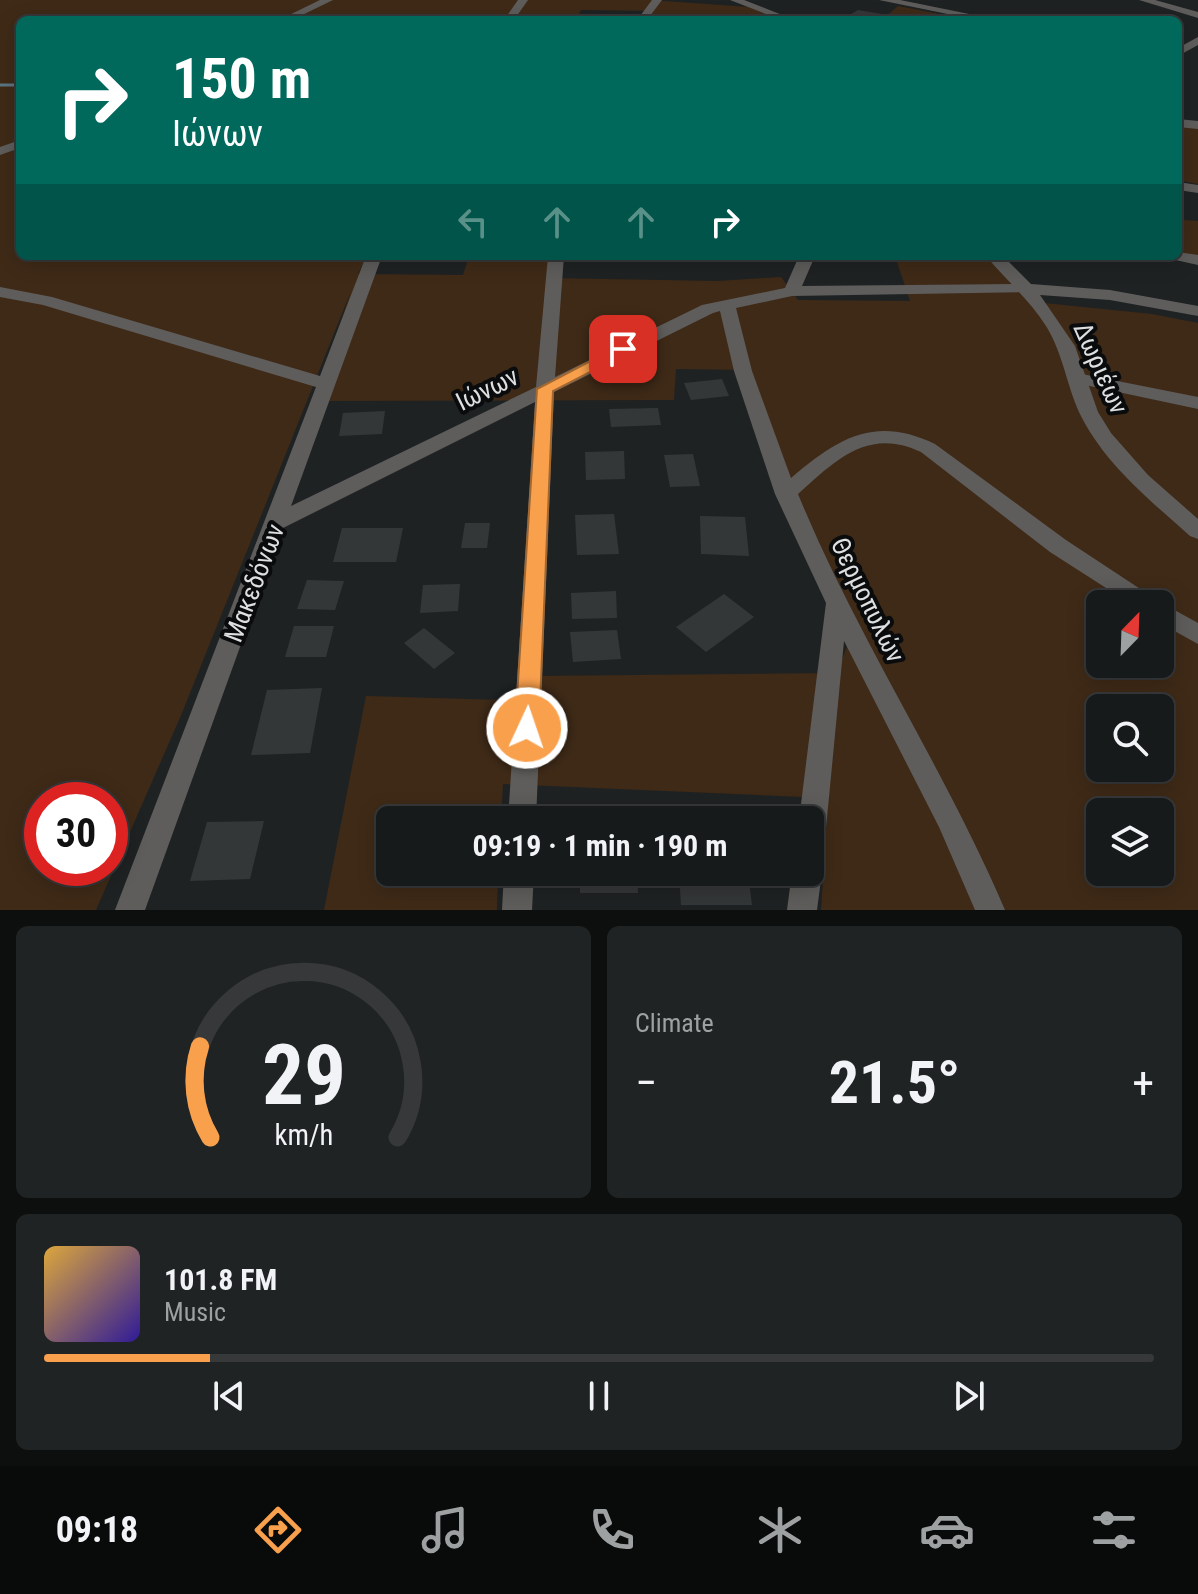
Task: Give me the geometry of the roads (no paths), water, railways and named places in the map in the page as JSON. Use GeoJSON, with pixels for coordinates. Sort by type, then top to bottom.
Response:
{"type":"FeatureCollection","features":[{"type":"Feature","properties":{"kind":"street"},"geometry":{"type":"LineString","coordinates":[[293,16],[328,0]]}},
{"type":"Feature","properties":{"kind":"street"},"geometry":{"type":"LineString","coordinates":[[643,14],[657,0]]}},
{"type":"Feature","properties":{"kind":"street"},"geometry":{"type":"LineString","coordinates":[[735,0],[779,16]]}},
{"type":"Feature","properties":{"kind":"street"},"geometry":{"type":"LineString","coordinates":[[884,0],[968,16]]}},
{"type":"Feature","properties":{"kind":"street"},"geometry":{"type":"LineString","coordinates":[[1144,0],[1198,15]]}},
{"type":"Feature","properties":{"kind":"street","name":"Μακεδόνων"},"geometry":{"type":"LineString","coordinates":[[130,910],[373,260]]}},
{"type":"Feature","properties":{"kind":"street"},"geometry":{"type":"LineString","coordinates":[[523,806],[545,389],[556,260]]}},
{"type":"Feature","properties":{"kind":"street"},"geometry":{"type":"LineString","coordinates":[[792,291],[805,260]]}},
{"type":"Feature","properties":{"kind":"street","name":"Δωριέων"},"geometry":{"type":"LineString","coordinates":[[998,260],[1027,289],[1062,337],[1087,408],[1114,453],[1198,531]]}},
{"type":"Feature","properties":{"kind":"street","name":"Ιώνων"},"geometry":{"type":"LineString","coordinates":[[277,522],[676,323],[727,304],[792,291],[1027,289],[1110,295],[1198,311]]}},
{"type":"Feature","properties":{"kind":"street"},"geometry":{"type":"LineString","coordinates":[[0,292],[46,301],[327,384]]}},
{"type":"Feature","properties":{"kind":"street","name":"Θερμοπυλών"},"geometry":{"type":"LineString","coordinates":[[727,304],[739,364],[785,494],[836,605],[944,808],[990,910]]}},
{"type":"Feature","properties":{"kind":"street"},"geometry":{"type":"LineString","coordinates":[[1077,378],[1198,403]]}},
{"type":"Feature","properties":{"kind":"street"},"geometry":{"type":"LineString","coordinates":[[785,494],[845,445],[883,436],[907,438],[928,448],[1058,546],[1127,590]]}},
{"type":"Feature","properties":{"kind":"street"},"geometry":{"type":"LineString","coordinates":[[815,806],[836,605]]}},
{"type":"Feature","properties":{"kind":"street"},"geometry":{"type":"LineString","coordinates":[[1174,620],[1198,635]]}},
{"type":"Feature","properties":{"kind":"street"},"geometry":{"type":"LineString","coordinates":[[517,910],[518,886]]}},
{"type":"Feature","properties":{"kind":"street"},"geometry":{"type":"LineString","coordinates":[[802,910],[805,886]]}},
{"type":"Feature","properties":{"kind":"waterway"},"geometry":{"type":"LineString","coordinates":[[0,85],[16,85]]}}]}
